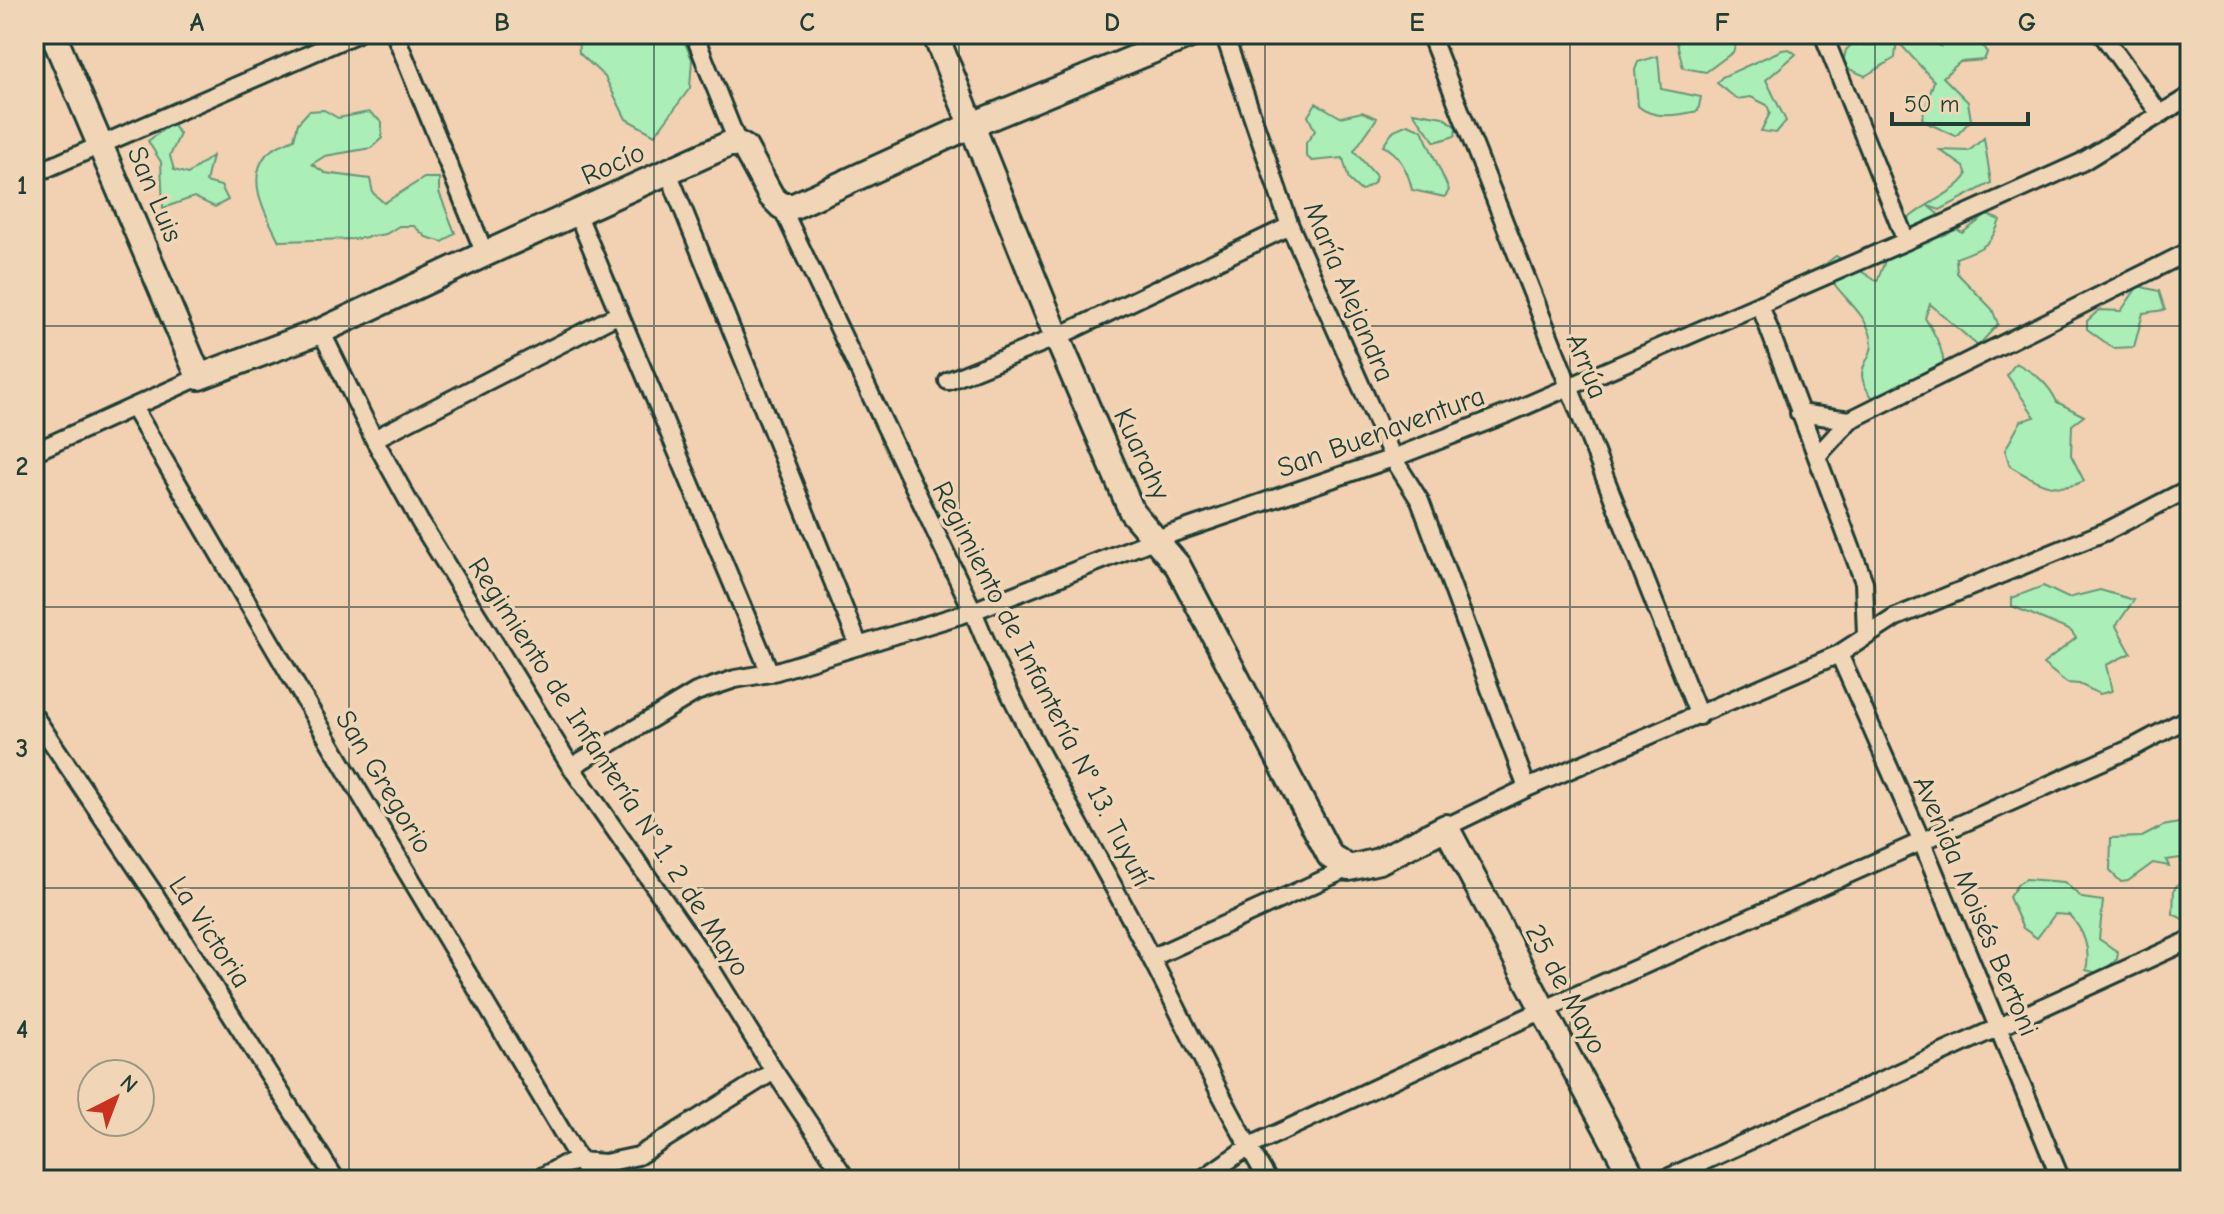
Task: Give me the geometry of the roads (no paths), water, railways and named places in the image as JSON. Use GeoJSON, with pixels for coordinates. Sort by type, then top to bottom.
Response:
{"type":"FeatureCollection","features":[{"type":"Feature","properties":{"kind":"street","name":"San Luis"},"geometry":{"type":"LineString","coordinates":[[53,34],[199,377]]}},
{"type":"Feature","properties":{"kind":"street"},"geometry":{"type":"LineString","coordinates":[[34,174],[356,34]]}},
{"type":"Feature","properties":{"kind":"street"},"geometry":{"type":"LineString","coordinates":[[395,34],[485,254]]}},
{"type":"Feature","properties":{"kind":"street"},"geometry":{"type":"LineString","coordinates":[[694,34],[738,144],[745,148],[771,196],[781,206],[794,206],[972,125],[1193,34]]}},
{"type":"Feature","properties":{"kind":"street","name":"Kuarahy"},"geometry":{"type":"LineString","coordinates":[[935,34],[1057,337],[1132,512],[1178,566],[1330,856],[1349,868]]}},
{"type":"Feature","properties":{"kind":"street","name":"María Alejandra"},"geometry":{"type":"LineString","coordinates":[[1224,34],[1290,226],[1393,458],[1420,501],[1527,788]]}},
{"type":"Feature","properties":{"kind":"street","name":"Arrúa"},"geometry":{"type":"LineString","coordinates":[[1430,34],[1699,716]]}},
{"type":"Feature","properties":{"kind":"street"},"geometry":{"type":"LineString","coordinates":[[1823,34],[1906,241]]}},
{"type":"Feature","properties":{"kind":"street"},"geometry":{"type":"LineString","coordinates":[[2102,34],[2159,113]]}},
{"type":"Feature","properties":{"kind":"street","name":"San Buenaventura"},"geometry":{"type":"LineString","coordinates":[[571,767],[696,692],[735,679],[770,673],[973,611],[1156,539],[1393,458],[1568,387],[2082,162],[2190,96]]}},
{"type":"Feature","properties":{"kind":"street","name":"Rocío"},"geometry":{"type":"LineString","coordinates":[[34,452],[199,377],[321,331],[729,144],[738,144]]}},
{"type":"Feature","properties":{"kind":"street"},"geometry":{"type":"LineString","coordinates":[[668,172],[859,646]]}},
{"type":"Feature","properties":{"kind":"street","name":"Regimiento de Infantería N° 13. Tuyutí"},"geometry":{"type":"LineString","coordinates":[[781,206],[987,645],[1053,776],[1268,1180]]}},
{"type":"Feature","properties":{"kind":"street"},"geometry":{"type":"LineString","coordinates":[[577,213],[770,673]]}},
{"type":"Feature","properties":{"kind":"street"},"geometry":{"type":"LineString","coordinates":[[948,381],[1057,337],[1290,226]]}},
{"type":"Feature","properties":{"kind":"street"},"geometry":{"type":"LineString","coordinates":[[1817,456],[1850,420],[2190,251]]}},
{"type":"Feature","properties":{"kind":"street"},"geometry":{"type":"LineString","coordinates":[[1760,305],[1864,582],[1866,635]]}},
{"type":"Feature","properties":{"kind":"street"},"geometry":{"type":"LineString","coordinates":[[374,439],[619,314]]}},
{"type":"Feature","properties":{"kind":"street","name":"Regimiento de Infantería N° 1. 2 de Mayo"},"geometry":{"type":"LineString","coordinates":[[321,331],[374,439],[420,522],[571,767],[703,956],[774,1071],[847,1180]]}},
{"type":"Feature","properties":{"kind":"street","name":"San Gregorio"},"geometry":{"type":"LineString","coordinates":[[134,409],[591,1180]]}},
{"type":"Feature","properties":{"kind":"street"},"geometry":{"type":"LineString","coordinates":[[1799,413],[1850,420]]}},
{"type":"Feature","properties":{"kind":"street"},"geometry":{"type":"LineString","coordinates":[[1151,958],[1349,868],[1379,861],[1527,788],[1839,654],[1896,617],[2107,531],[2190,488]]}},
{"type":"Feature","properties":{"kind":"street","name":"Avenida Moisés Bertoni"},"geometry":{"type":"LineString","coordinates":[[1839,654],[1921,840],[2061,1180]]}},
{"type":"Feature","properties":{"kind":"street"},"geometry":{"type":"LineString","coordinates":[[1201,1180],[1248,1147],[1543,1010],[2134,747],[2190,717]]}},
{"type":"Feature","properties":{"kind":"street","name":"La Victoria"},"geometry":{"type":"LineString","coordinates":[[35,721],[155,895],[336,1180]]}},
{"type":"Feature","properties":{"kind":"street","name":"25 de Mayo"},"geometry":{"type":"LineString","coordinates":[[1446,827],[1634,1180]]}},
{"type":"Feature","properties":{"kind":"street"},"geometry":{"type":"LineString","coordinates":[[1663,1180],[2190,940]]}},
{"type":"Feature","properties":{"kind":"street"},"geometry":{"type":"LineString","coordinates":[[536,1180],[563,1165],[578,1161],[605,1163],[638,1156],[774,1071]]}}]}
